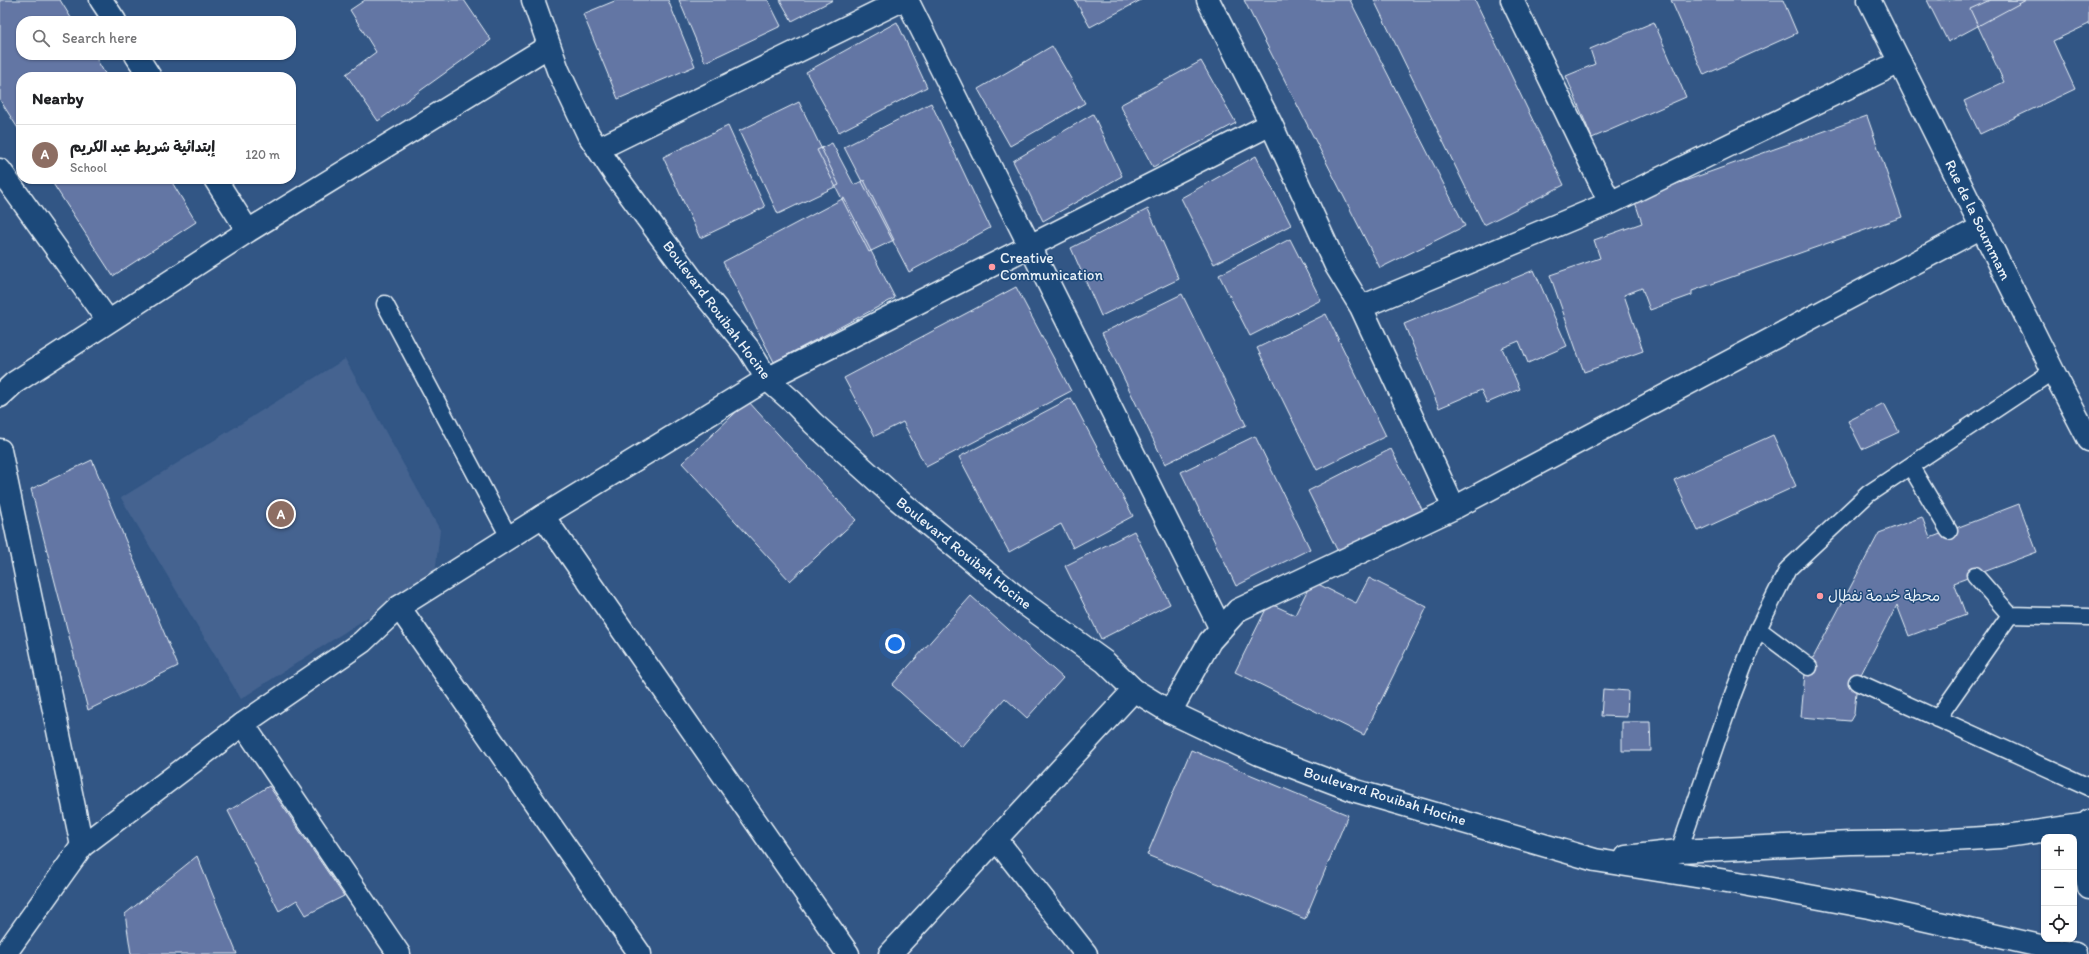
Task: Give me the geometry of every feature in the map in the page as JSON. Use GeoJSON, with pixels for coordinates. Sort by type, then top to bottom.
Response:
{"type":"FeatureCollection","features":[{"type":"Feature","properties":{"kind":"street"},"geometry":{"type":"LineString","coordinates":[[101,0],[112,16]]}},
{"type":"Feature","properties":{"kind":"street","name":"Boulevard Rouibah Hocine"},"geometry":{"type":"LineString","coordinates":[[533,0],[558,70],[588,134],[616,176],[692,279],[748,348],[767,379],[896,498],[1025,604],[1105,662],[1134,690],[1170,712],[1259,754],[1356,791],[1595,860]]}},
{"type":"Feature","properties":{"kind":"street"},"geometry":{"type":"LineString","coordinates":[[598,149],[902,0]]}},
{"type":"Feature","properties":{"kind":"street"},"geometry":{"type":"LineString","coordinates":[[907,0],[1031,245],[1067,323],[1221,629]]}},
{"type":"Feature","properties":{"kind":"street"},"geometry":{"type":"LineString","coordinates":[[1208,0],[1271,124],[1336,266],[1361,307],[1454,508]]}},
{"type":"Feature","properties":{"kind":"street"},"geometry":{"type":"LineString","coordinates":[[1512,0],[1610,203]]}},
{"type":"Feature","properties":{"kind":"street","name":"Rue de la Soummam"},"geometry":{"type":"LineString","coordinates":[[1869,0],[2052,371],[2089,440]]}},
{"type":"Feature","properties":{"kind":"street"},"geometry":{"type":"LineString","coordinates":[[5,384],[108,321],[248,231],[549,46]]}},
{"type":"Feature","properties":{"kind":"street"},"geometry":{"type":"LineString","coordinates":[[139,60],[147,72]]}},
{"type":"Feature","properties":{"kind":"street"},"geometry":{"type":"LineString","coordinates":[[1361,307],[1610,203],[1900,62]]}},
{"type":"Feature","properties":{"kind":"street"},"geometry":{"type":"LineString","coordinates":[[4,954],[82,846],[242,724],[362,642],[399,607],[509,537],[767,379],[1271,124]]}},
{"type":"Feature","properties":{"kind":"street"},"geometry":{"type":"LineString","coordinates":[[0,170],[108,321]]}},
{"type":"Feature","properties":{"kind":"street"},"geometry":{"type":"LineString","coordinates":[[218,184],[248,231]]}},
{"type":"Feature","properties":{"kind":"street"},"geometry":{"type":"LineString","coordinates":[[1170,712],[1210,641],[1238,610],[1454,508],[1982,227]]}},
{"type":"Feature","properties":{"kind":"street"},"geometry":{"type":"LineString","coordinates":[[0,450],[82,846]]}},
{"type":"Feature","properties":{"kind":"street"},"geometry":{"type":"LineString","coordinates":[[543,516],[848,954]]}},
{"type":"Feature","properties":{"kind":"street"},"geometry":{"type":"LineString","coordinates":[[399,607],[640,954]]}},
{"type":"Feature","properties":{"kind":"street"},"geometry":{"type":"LineString","coordinates":[[890,954],[1134,690]]}},
{"type":"Feature","properties":{"kind":"street"},"geometry":{"type":"LineString","coordinates":[[242,724],[399,954]]}},
{"type":"Feature","properties":{"kind":"street"},"geometry":{"type":"LineString","coordinates":[[1595,860],[1679,852],[1851,843],[1919,842],[2000,837],[2088,822],[2084,864],[2089,888]]}},
{"type":"Feature","properties":{"kind":"street"},"geometry":{"type":"LineString","coordinates":[[996,839],[1086,954]]}},
{"type":"Feature","properties":{"kind":"street"},"geometry":{"type":"LineString","coordinates":[[1595,860],[1733,882],[1869,907],[2075,954]]}},
{"type":"Feature","properties":{"kind":"lane"},"geometry":{"type":"LineString","coordinates":[[385,304],[509,537]]}},
{"type":"Feature","properties":{"kind":"lane"},"geometry":{"type":"LineString","coordinates":[[1679,852],[1733,694],[1758,629],[1788,569],[1868,494],[2052,371]]}},
{"type":"Feature","properties":{"kind":"lane"},"geometry":{"type":"LineString","coordinates":[[1911,466],[1949,531]]}},
{"type":"Feature","properties":{"kind":"lane"},"geometry":{"type":"LineString","coordinates":[[1975,575],[2010,615],[2089,617]]}},
{"type":"Feature","properties":{"kind":"lane"},"geometry":{"type":"LineString","coordinates":[[1937,719],[2010,615]]}},
{"type":"Feature","properties":{"kind":"lane"},"geometry":{"type":"LineString","coordinates":[[1758,629],[1809,667]]}},
{"type":"Feature","properties":{"kind":"lane"},"geometry":{"type":"LineString","coordinates":[[1857,682],[2089,787]]}},
{"type":"Feature","properties":{"kind":"shaded area"},"geometry":{"type":"Polygon","coordinates":[[[345,359],[440,530],[435,574],[241,699],[121,498],[345,359]]]}},
{"type":"Feature","properties":{"kind":"building"},"geometry":{"type":"Polygon","coordinates":[[[0,0],[60,0],[70,16],[16,16],[16,60],[97,60],[104,72],[16,72],[16,125],[0,100],[0,0]]]}},
{"type":"Feature","properties":{"kind":"building"},"geometry":{"type":"Polygon","coordinates":[[[365,0],[464,0],[491,40],[378,121],[346,74],[376,52],[350,10],[365,0]]]}},
{"type":"Feature","properties":{"kind":"building"},"geometry":{"type":"Polygon","coordinates":[[[617,0],[668,0],[695,66],[618,99],[583,14],[617,0]]]}},
{"type":"Feature","properties":{"kind":"building"},"geometry":{"type":"Polygon","coordinates":[[[679,0],[768,0],[781,26],[705,62],[679,0]]]}},
{"type":"Feature","properties":{"kind":"building"},"geometry":{"type":"Polygon","coordinates":[[[780,0],[833,0],[792,21],[780,0]]]}},
{"type":"Feature","properties":{"kind":"building"},"geometry":{"type":"Polygon","coordinates":[[[1075,0],[1141,0],[1090,27],[1075,0]]]}},
{"type":"Feature","properties":{"kind":"building"},"geometry":{"type":"Polygon","coordinates":[[[1244,0],[1350,0],[1465,226],[1380,268],[1244,0]]]}},
{"type":"Feature","properties":{"kind":"building"},"geometry":{"type":"Polygon","coordinates":[[[1374,0],[1475,0],[1564,185],[1484,225],[1374,0]]]}},
{"type":"Feature","properties":{"kind":"building"},"geometry":{"type":"Polygon","coordinates":[[[1671,0],[1783,0],[1797,33],[1704,75],[1671,0]]]}},
{"type":"Feature","properties":{"kind":"building"},"geometry":{"type":"Polygon","coordinates":[[[1927,0],[2026,0],[1948,42],[1927,0]]]}},
{"type":"Feature","properties":{"kind":"building"},"geometry":{"type":"Polygon","coordinates":[[[1990,0],[2089,0],[2089,24],[2053,41],[2075,89],[1980,134],[1964,101],[2004,82],[1970,9],[1990,0]]]}},
{"type":"Feature","properties":{"kind":"building"},"geometry":{"type":"Polygon","coordinates":[[[897,22],[927,87],[839,132],[806,72],[897,22]]]}},
{"type":"Feature","properties":{"kind":"building"},"geometry":{"type":"Polygon","coordinates":[[[1654,22],[1686,97],[1592,138],[1566,76],[1595,64],[1590,49],[1654,22]]]}},
{"type":"Feature","properties":{"kind":"building"},"geometry":{"type":"Polygon","coordinates":[[[1052,46],[1085,103],[1010,146],[978,89],[1052,46]]]}},
{"type":"Feature","properties":{"kind":"building"},"geometry":{"type":"Polygon","coordinates":[[[1201,61],[1236,123],[1153,167],[1120,105],[1201,61]]]}},
{"type":"Feature","properties":{"kind":"building"},"geometry":{"type":"Polygon","coordinates":[[[799,102],[839,185],[778,214],[739,131],[799,102]]]}},
{"type":"Feature","properties":{"kind":"building"},"geometry":{"type":"Polygon","coordinates":[[[931,103],[990,228],[909,272],[844,147],[931,103]]]}},
{"type":"Feature","properties":{"kind":"building"},"geometry":{"type":"Polygon","coordinates":[[[1093,114],[1122,176],[1043,221],[1013,161],[1093,114]]]}},
{"type":"Feature","properties":{"kind":"building"},"geometry":{"type":"Polygon","coordinates":[[[1867,116],[1902,217],[1692,291],[1692,295],[1650,310],[1642,288],[1624,295],[1643,351],[1584,372],[1550,275],[1600,258],[1594,240],[1642,223],[1634,199],[1867,116]]]}},
{"type":"Feature","properties":{"kind":"building"},"geometry":{"type":"Polygon","coordinates":[[[728,126],[765,207],[700,238],[663,157],[728,126]]]}},
{"type":"Feature","properties":{"kind":"building"},"geometry":{"type":"Polygon","coordinates":[[[832,143],[854,185],[864,180],[894,240],[869,252],[817,150],[832,143]]]}},
{"type":"Feature","properties":{"kind":"building"},"geometry":{"type":"Polygon","coordinates":[[[1256,156],[1291,225],[1214,264],[1181,198],[1256,156]]]}},
{"type":"Feature","properties":{"kind":"building"},"geometry":{"type":"Polygon","coordinates":[[[53,184],[173,184],[196,222],[113,276],[53,184]]]}},
{"type":"Feature","properties":{"kind":"building"},"geometry":{"type":"Polygon","coordinates":[[[844,198],[895,298],[774,362],[723,262],[844,198]]]}},
{"type":"Feature","properties":{"kind":"building"},"geometry":{"type":"Polygon","coordinates":[[[1148,209],[1179,279],[1101,316],[1071,248],[1148,209]]]}},
{"type":"Feature","properties":{"kind":"building"},"geometry":{"type":"Polygon","coordinates":[[[1290,239],[1321,300],[1250,336],[1219,275],[1290,239]]]}},
{"type":"Feature","properties":{"kind":"building"},"geometry":{"type":"Polygon","coordinates":[[[1534,270],[1567,346],[1528,363],[1519,341],[1502,348],[1520,389],[1487,403],[1481,390],[1439,408],[1404,324],[1534,270]]]}},
{"type":"Feature","properties":{"kind":"building"},"geometry":{"type":"Polygon","coordinates":[[[1016,287],[1071,391],[926,467],[903,422],[875,436],[844,378],[1016,287]]]}},
{"type":"Feature","properties":{"kind":"building"},"geometry":{"type":"Polygon","coordinates":[[[1182,294],[1246,425],[1165,464],[1102,333],[1182,294]]]}},
{"type":"Feature","properties":{"kind":"building"},"geometry":{"type":"Polygon","coordinates":[[[1326,314],[1386,436],[1317,470],[1257,348],[1326,314]]]}},
{"type":"Feature","properties":{"kind":"building"},"geometry":{"type":"Polygon","coordinates":[[[1071,398],[1133,516],[1073,548],[1061,524],[1009,552],[959,457],[1071,398]]]}},
{"type":"Feature","properties":{"kind":"building"},"geometry":{"type":"Polygon","coordinates":[[[748,401],[856,520],[790,581],[682,463],[748,401]]]}},
{"type":"Feature","properties":{"kind":"building"},"geometry":{"type":"Polygon","coordinates":[[[1884,403],[1899,432],[1862,449],[1848,421],[1884,403]]]}},
{"type":"Feature","properties":{"kind":"building"},"geometry":{"type":"Polygon","coordinates":[[[1773,435],[1796,486],[1698,531],[1674,480],[1773,435]]]}},
{"type":"Feature","properties":{"kind":"building"},"geometry":{"type":"Polygon","coordinates":[[[1255,436],[1310,549],[1236,586],[1181,472],[1255,436]]]}},
{"type":"Feature","properties":{"kind":"building"},"geometry":{"type":"Polygon","coordinates":[[[1391,449],[1425,515],[1341,558],[1308,491],[1391,449]]]}},
{"type":"Feature","properties":{"kind":"building"},"geometry":{"type":"Polygon","coordinates":[[[92,460],[178,666],[88,710],[31,489],[92,460]]]}},
{"type":"Feature","properties":{"kind":"building"},"geometry":{"type":"Polygon","coordinates":[[[2019,504],[2037,552],[1954,583],[1966,615],[1909,636],[1897,605],[1857,682],[1854,714],[1850,721],[1801,717],[1805,673],[1879,533],[1922,517],[1930,538],[2019,504]]]}},
{"type":"Feature","properties":{"kind":"building"},"geometry":{"type":"Polygon","coordinates":[[[1134,531],[1170,604],[1101,639],[1065,566],[1134,531]]]}},
{"type":"Feature","properties":{"kind":"building"},"geometry":{"type":"Polygon","coordinates":[[[1369,578],[1427,607],[1364,735],[1235,672],[1269,603],[1295,615],[1312,581],[1356,603],[1369,578]]]}},
{"type":"Feature","properties":{"kind":"building"},"geometry":{"type":"Polygon","coordinates":[[[971,596],[1063,678],[1027,718],[1005,698],[962,747],[892,685],[971,596]]]}},
{"type":"Feature","properties":{"kind":"building"},"geometry":{"type":"Polygon","coordinates":[[[1603,689],[1628,691],[1627,717],[1601,716],[1603,689]]]}},
{"type":"Feature","properties":{"kind":"building"},"geometry":{"type":"Polygon","coordinates":[[[1622,722],[1650,722],[1651,751],[1622,751],[1622,722]]]}},
{"type":"Feature","properties":{"kind":"building"},"geometry":{"type":"Polygon","coordinates":[[[1191,750],[1348,815],[1305,919],[1147,855],[1191,750]]]}},
{"type":"Feature","properties":{"kind":"building"},"geometry":{"type":"Polygon","coordinates":[[[269,786],[344,896],[306,915],[297,900],[279,911],[228,811],[269,786]]]}},
{"type":"Feature","properties":{"kind":"building"},"geometry":{"type":"Polygon","coordinates":[[[197,856],[237,954],[131,954],[125,914],[197,856]]]}},
{"type":"Feature","properties":{"kind":"place","name":"Creative Communication"},"geometry":{"type":"Point","coordinates":[992,267]}},
{"type":"Feature","properties":{"kind":"place","name":"إبتدائية شريط عبد الكريم"},"geometry":{"type":"Point","coordinates":[281,514]}},
{"type":"Feature","properties":{"kind":"place","name":"محطة خدمة نفطال"},"geometry":{"type":"Point","coordinates":[1820,596]}}]}
